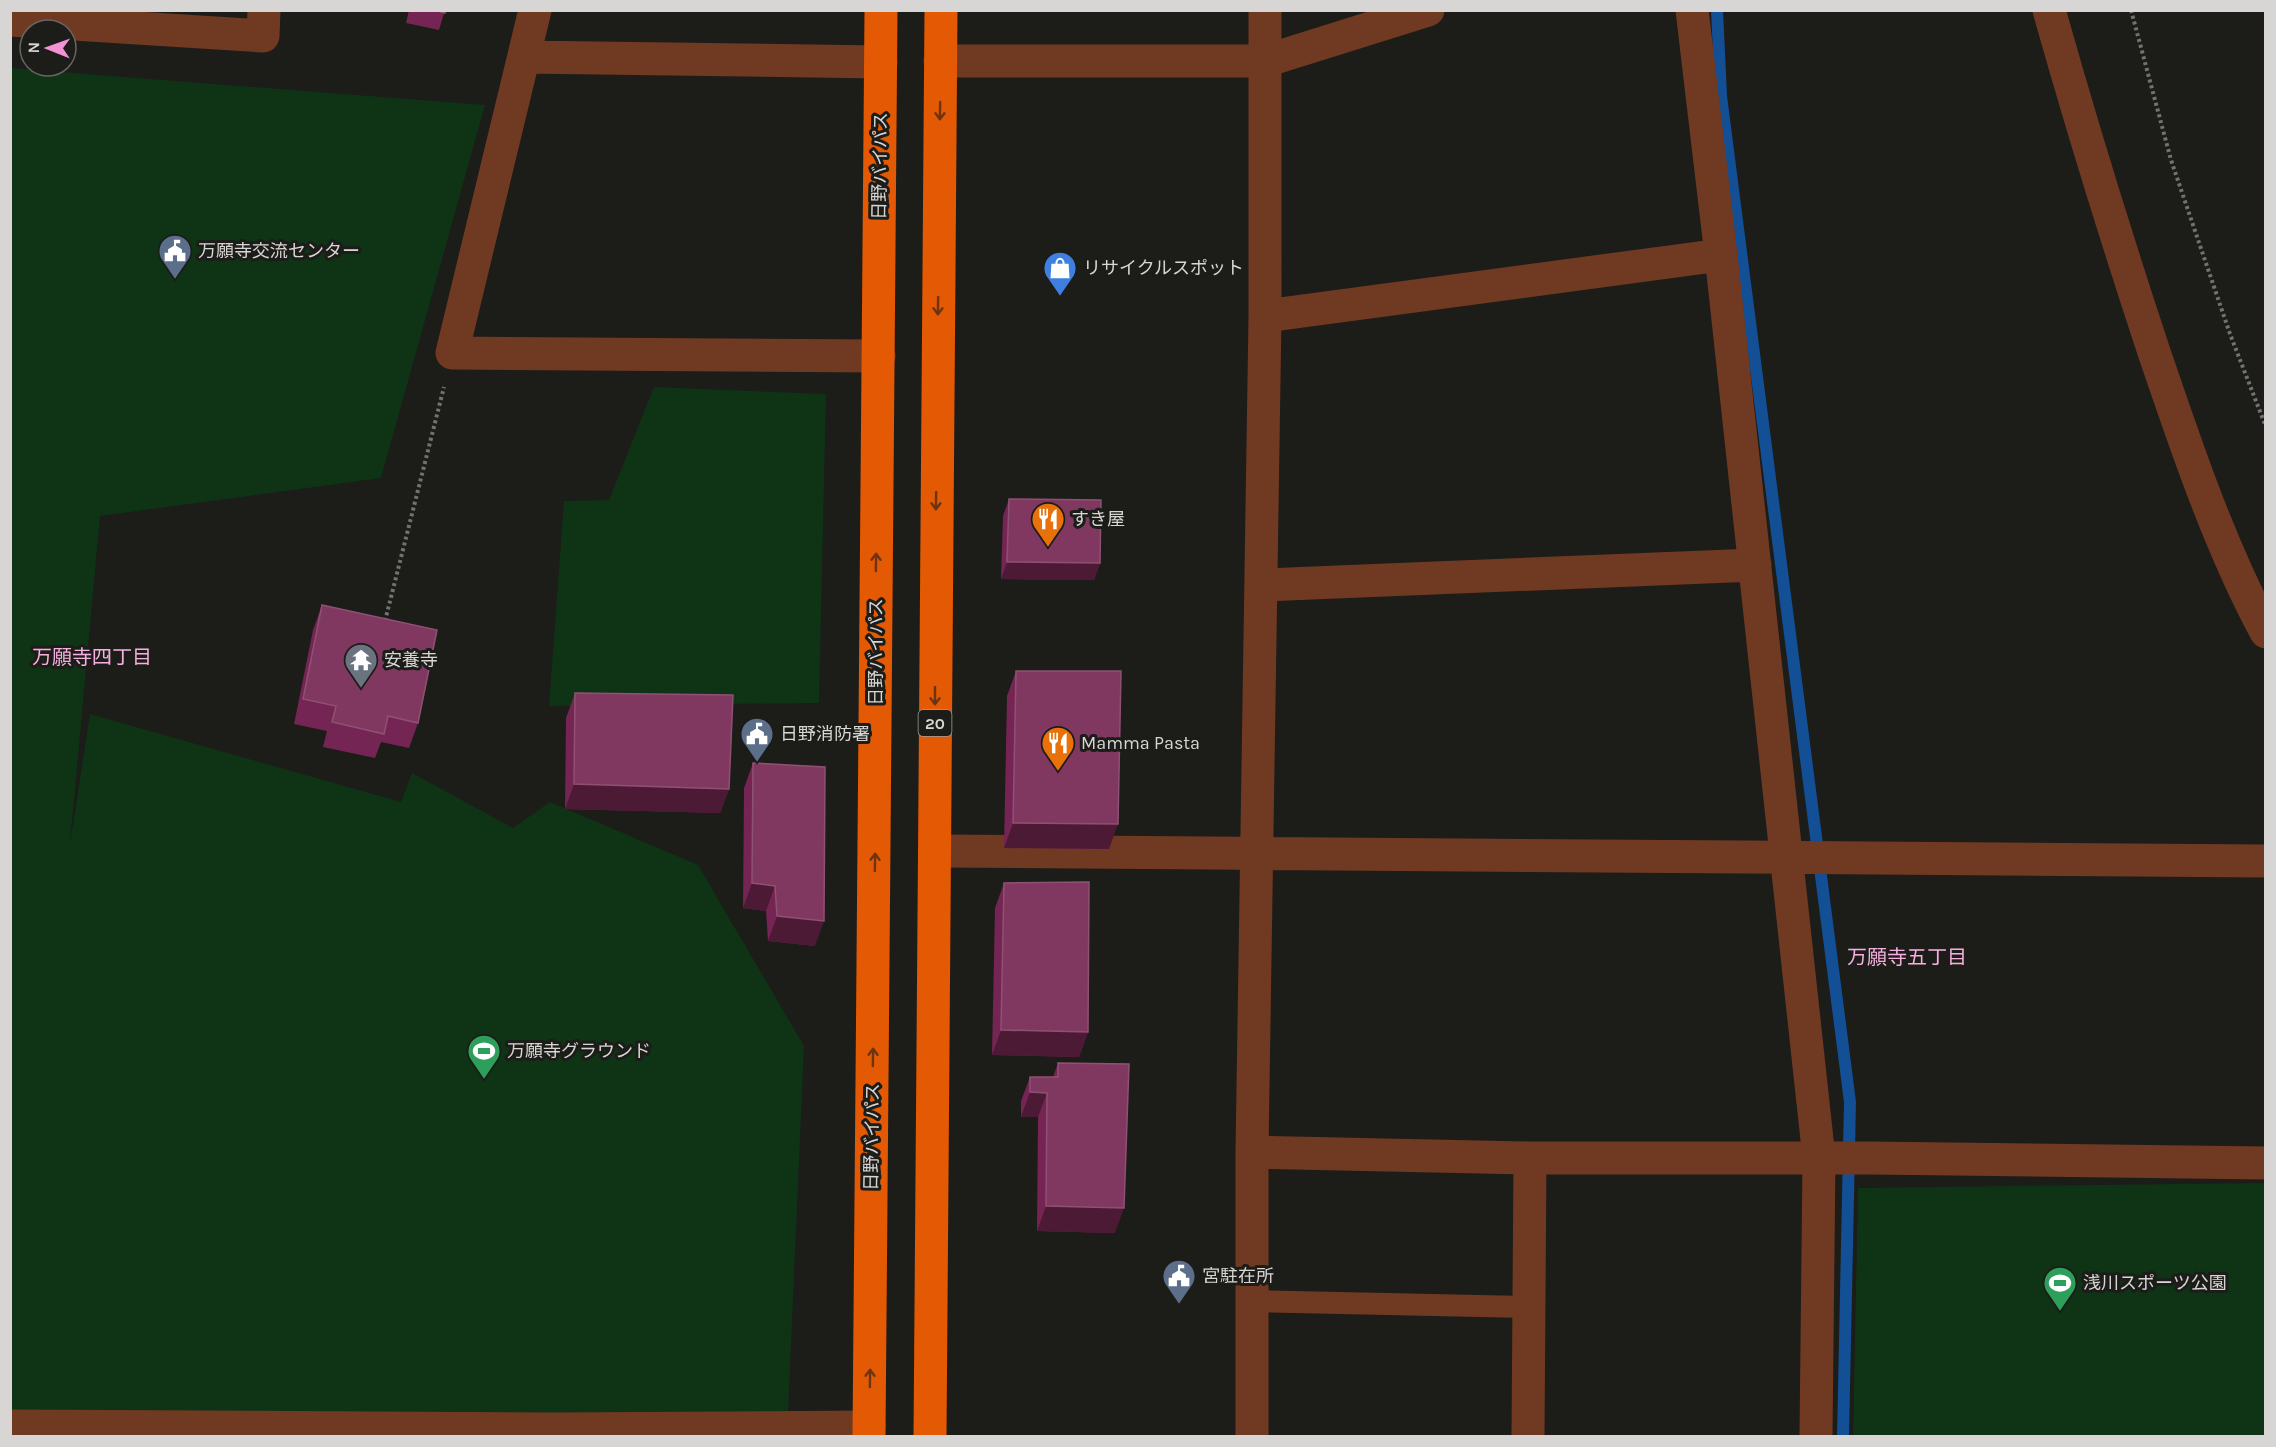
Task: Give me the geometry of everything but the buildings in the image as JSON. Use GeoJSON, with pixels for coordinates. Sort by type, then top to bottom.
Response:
{"type":"FeatureCollection","features":[{"type":"Feature","properties":{"kind":"highway","name":"日野バイパス"},"geometry":{"type":"LineString","coordinates":[[869,1432],[881,10]]}},
{"type":"Feature","properties":{"kind":"highway","name":"20"},"geometry":{"type":"LineString","coordinates":[[930,1437],[941,10]]}},
{"type":"Feature","properties":{"kind":"street"},"geometry":{"type":"LineString","coordinates":[[10,20],[262,36],[264,10]]}},
{"type":"Feature","properties":{"kind":"street"},"geometry":{"type":"LineString","coordinates":[[535,10],[452,353],[879,356]]}},
{"type":"Feature","properties":{"kind":"street"},"geometry":{"type":"LineString","coordinates":[[1252,1437],[1252,1152],[1265,316],[1265,10]]}},
{"type":"Feature","properties":{"kind":"street"},"geometry":{"type":"LineString","coordinates":[[940,61],[1265,61],[1428,10]]}},
{"type":"Feature","properties":{"kind":"street"},"geometry":{"type":"LineString","coordinates":[[1692,10],[1820,1158],[1816,1437]]}},
{"type":"Feature","properties":{"kind":"street"},"geometry":{"type":"LineString","coordinates":[[2049,10],[2082,125],[2179,426],[2227,547],[2265,632]]}},
{"type":"Feature","properties":{"kind":"street"},"geometry":{"type":"LineString","coordinates":[[524,57],[881,62]]}},
{"type":"Feature","properties":{"kind":"street"},"geometry":{"type":"LineString","coordinates":[[1265,316],[1721,255]]}},
{"type":"Feature","properties":{"kind":"street"},"geometry":{"type":"LineString","coordinates":[[1262,585],[1755,565]]}},
{"type":"Feature","properties":{"kind":"street"},"geometry":{"type":"LineString","coordinates":[[935,851],[2265,861]]}},
{"type":"Feature","properties":{"kind":"street"},"geometry":{"type":"LineString","coordinates":[[1252,1152],[1530,1158],[1869,1158],[2265,1162]]}},
{"type":"Feature","properties":{"kind":"street"},"geometry":{"type":"LineString","coordinates":[[1528,1437],[1530,1158]]}},
{"type":"Feature","properties":{"kind":"street"},"geometry":{"type":"LineString","coordinates":[[10,1425],[553,1433],[869,1432]]}},
{"type":"Feature","properties":{"kind":"lane"},"geometry":{"type":"LineString","coordinates":[[1251,1301],[1529,1307]]}},
{"type":"Feature","properties":{"kind":"path"},"geometry":{"type":"LineString","coordinates":[[2131,10],[2171,160],[2230,334],[2265,427]]}},
{"type":"Feature","properties":{"kind":"path"},"geometry":{"type":"LineString","coordinates":[[385,622],[452,353]]}},
{"type":"Feature","properties":{"kind":"green space"},"geometry":{"type":"Polygon","coordinates":[[[10,68],[18,69],[18,78],[78,78],[78,73],[485,105],[381,478],[100,516],[70,844],[90,714],[401,802],[412,773],[513,828],[550,802],[698,865],[804,1046],[788,1414],[11,1414],[10,68]]]}},
{"type":"Feature","properties":{"kind":"green space"},"geometry":{"type":"Polygon","coordinates":[[[654,387],[826,394],[819,703],[549,706],[564,501],[609,500],[654,387]]]}},
{"type":"Feature","properties":{"kind":"green space","name":"浅川スポーツ公園"},"geometry":{"type":"Polygon","coordinates":[[[2265,1183],[2265,1436],[1853,1436],[1858,1188],[2265,1183]]]}},
{"type":"Feature","properties":{"kind":"waterway"},"geometry":{"type":"LineString","coordinates":[[1717,10],[1721,96],[1850,1102],[1843,1436]]}},
{"type":"Feature","properties":{"kind":"place","name":"万願寺交流センター"},"geometry":{"type":"Point","coordinates":[175,280]}},
{"type":"Feature","properties":{"kind":"place","name":"リサイクルスポット"},"geometry":{"type":"Point","coordinates":[1060,297]}},
{"type":"Feature","properties":{"kind":"place","name":"すき屋"},"geometry":{"type":"Point","coordinates":[1048,548]}},
{"type":"Feature","properties":{"kind":"place","name":"安養寺"},"geometry":{"type":"Point","coordinates":[361,689]}},
{"type":"Feature","properties":{"kind":"place","name":"日野消防署"},"geometry":{"type":"Point","coordinates":[757,763]}},
{"type":"Feature","properties":{"kind":"place","name":"Mamma Pasta"},"geometry":{"type":"Point","coordinates":[1058,772]}},
{"type":"Feature","properties":{"kind":"place","name":"万願寺グラウンド"},"geometry":{"type":"Point","coordinates":[484,1080]}},
{"type":"Feature","properties":{"kind":"place","name":"宮駐在所"},"geometry":{"type":"Point","coordinates":[1179,1305]}},
{"type":"Feature","properties":{"kind":"place","name":"浅川スポーツ公園"},"geometry":{"type":"Point","coordinates":[2060,1312]}},
{"type":"Feature","properties":{"kind":"district","name":"万願寺四丁目"},"geometry":{"type":"Point","coordinates":[92,657]}},
{"type":"Feature","properties":{"kind":"district","name":"万願寺五丁目"},"geometry":{"type":"Point","coordinates":[1907,957]}}]}
